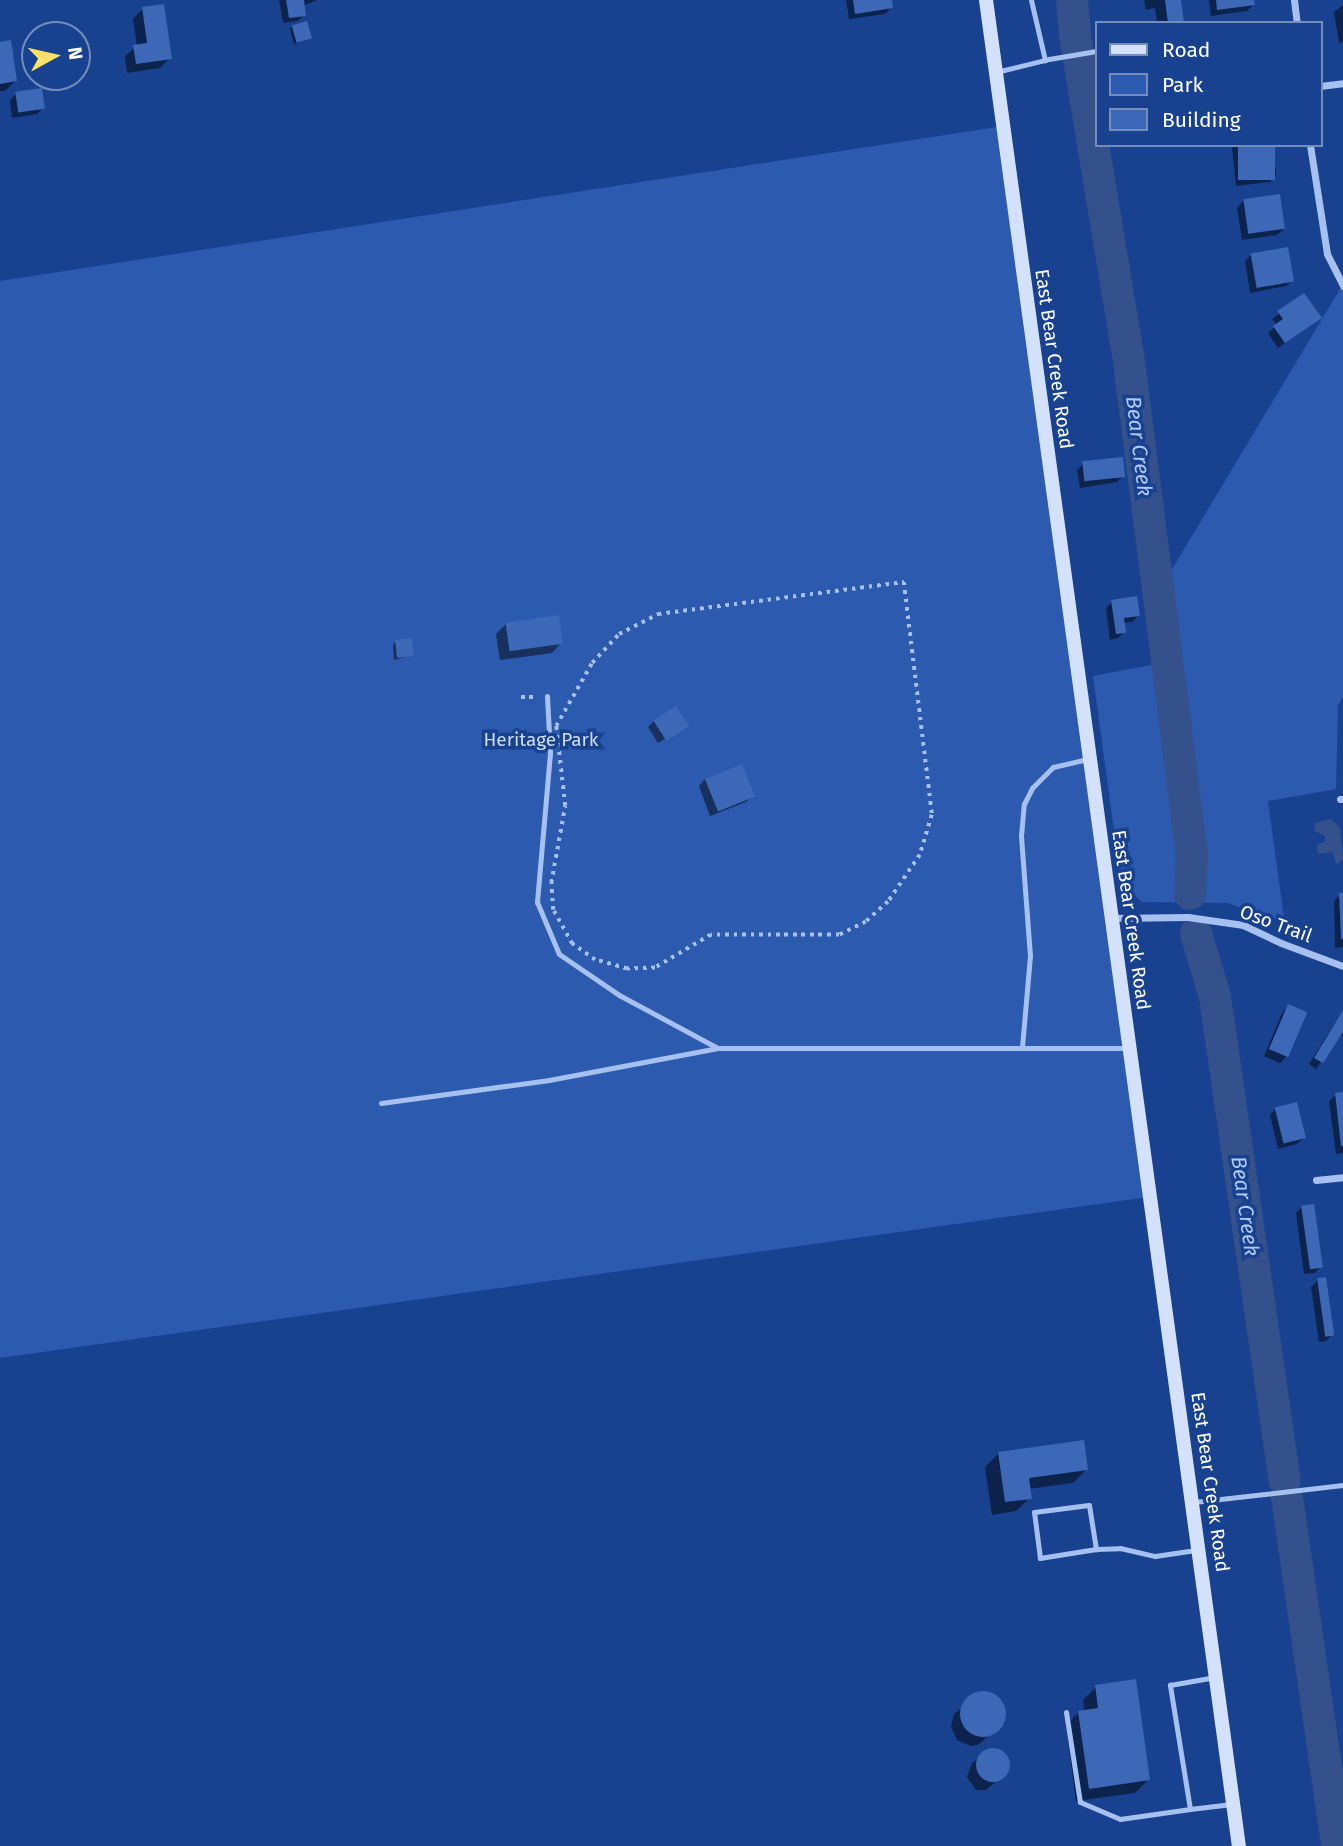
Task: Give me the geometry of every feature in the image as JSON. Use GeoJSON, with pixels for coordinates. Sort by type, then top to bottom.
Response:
{"type":"FeatureCollection","features":[{"type":"Feature","properties":{"kind":"main road","name":"East Bear Creek Road"},"geometry":{"type":"LineString","coordinates":[[986,0],[1218,1677],[1239,1846]]}},
{"type":"Feature","properties":{"kind":"street"},"geometry":{"type":"LineString","coordinates":[[1294,0],[1297,21]]}},
{"type":"Feature","properties":{"kind":"street"},"geometry":{"type":"LineString","coordinates":[[1322,86],[1343,83]]}},
{"type":"Feature","properties":{"kind":"street"},"geometry":{"type":"LineString","coordinates":[[1310,147],[1327,254],[1343,286]]}},
{"type":"Feature","properties":{"kind":"street","name":"Oso Trail"},"geometry":{"type":"LineString","coordinates":[[1112,918],[1188,917],[1243,925],[1281,943],[1343,966]]}},
{"type":"Feature","properties":{"kind":"street"},"geometry":{"type":"LineString","coordinates":[[1316,1180],[1343,1177]]}},
{"type":"Feature","properties":{"kind":"lane"},"geometry":{"type":"LineString","coordinates":[[1031,0],[1045,60]]}},
{"type":"Feature","properties":{"kind":"lane"},"geometry":{"type":"LineString","coordinates":[[996,72],[1094,51]]}},
{"type":"Feature","properties":{"kind":"lane"},"geometry":{"type":"LineString","coordinates":[[547,696],[550,753],[537,902],[559,954],[620,995],[718,1048]]}},
{"type":"Feature","properties":{"kind":"lane"},"geometry":{"type":"LineString","coordinates":[[1022,1047],[1030,956],[1021,828],[1024,804],[1032,788],[1053,767],[1089,759]]}},
{"type":"Feature","properties":{"kind":"lane"},"geometry":{"type":"LineString","coordinates":[[381,1103],[549,1080],[718,1048],[1130,1048]]}},
{"type":"Feature","properties":{"kind":"lane"},"geometry":{"type":"LineString","coordinates":[[1194,1502],[1343,1485]]}},
{"type":"Feature","properties":{"kind":"lane"},"geometry":{"type":"LineString","coordinates":[[1096,1549],[1088,1505],[1034,1512],[1040,1558],[1096,1549],[1120,1548],[1156,1556],[1200,1549]]}},
{"type":"Feature","properties":{"kind":"lane"},"geometry":{"type":"LineString","coordinates":[[1190,1809],[1170,1685],[1218,1677]]}},
{"type":"Feature","properties":{"kind":"lane"},"geometry":{"type":"LineString","coordinates":[[1066,1712],[1080,1802],[1120,1819],[1233,1804]]}},
{"type":"Feature","properties":{"kind":"path"},"geometry":{"type":"LineString","coordinates":[[904,582],[932,815],[920,855],[888,902],[866,922],[839,935],[711,934],[655,968],[616,966],[595,960],[572,944],[552,910],[551,883],[565,806],[556,726],[592,663],[618,634],[658,614],[904,582]]}},
{"type":"Feature","properties":{"kind":"green space","name":"Heritage Park"},"geometry":{"type":"Polygon","coordinates":[[[1010,125],[1156,1196],[0,1358],[0,281],[1010,125]]]}},
{"type":"Feature","properties":{"kind":"green space"},"geometry":{"type":"Polygon","coordinates":[[[1343,284],[1343,697],[1338,705],[1336,789],[1268,801],[1285,925],[1228,903],[1142,902],[1121,882],[1093,676],[1167,662],[1165,581],[1343,284]]]}},
{"type":"Feature","properties":{"kind":"shaded area"},"geometry":{"type":"Polygon","coordinates":[[[1331,819],[1340,828],[1343,858],[1337,865],[1332,852],[1318,854],[1317,845],[1325,841],[1325,836],[1315,831],[1314,823],[1331,819]]]}},
{"type":"Feature","properties":{"kind":"building"},"geometry":{"type":"Polygon","coordinates":[[[286,0],[304,0],[306,16],[289,18],[286,0]]]}},
{"type":"Feature","properties":{"kind":"building"},"geometry":{"type":"Polygon","coordinates":[[[853,0],[892,0],[893,8],[855,14],[853,0]]]}},
{"type":"Feature","properties":{"kind":"building"},"geometry":{"type":"Polygon","coordinates":[[[1165,0],[1181,0],[1184,21],[1168,21],[1165,0]]]}},
{"type":"Feature","properties":{"kind":"building"},"geometry":{"type":"Polygon","coordinates":[[[1216,0],[1254,0],[1255,5],[1217,10],[1216,0]]]}},
{"type":"Feature","properties":{"kind":"building"},"geometry":{"type":"Polygon","coordinates":[[[164,4],[172,59],[136,64],[133,45],[147,43],[142,7],[164,4]]]}},
{"type":"Feature","properties":{"kind":"building"},"geometry":{"type":"Polygon","coordinates":[[[307,21],[312,38],[297,43],[292,25],[307,21]]]}},
{"type":"Feature","properties":{"kind":"building"},"geometry":{"type":"Polygon","coordinates":[[[11,40],[17,81],[0,84],[0,42],[11,40]]]}},
{"type":"Feature","properties":{"kind":"building"},"geometry":{"type":"Polygon","coordinates":[[[42,91],[45,109],[18,113],[15,92],[42,91]]]}},
{"type":"Feature","properties":{"kind":"building"},"geometry":{"type":"Polygon","coordinates":[[[1238,147],[1275,147],[1275,180],[1238,180],[1238,147]]]}},
{"type":"Feature","properties":{"kind":"building"},"geometry":{"type":"Polygon","coordinates":[[[1280,194],[1285,229],[1248,234],[1243,199],[1280,194]]]}},
{"type":"Feature","properties":{"kind":"building"},"geometry":{"type":"Polygon","coordinates":[[[1288,247],[1294,281],[1257,288],[1251,254],[1288,247]]]}},
{"type":"Feature","properties":{"kind":"building"},"geometry":{"type":"Polygon","coordinates":[[[1304,293],[1322,318],[1285,343],[1273,326],[1283,319],[1277,311],[1304,293]]]}},
{"type":"Feature","properties":{"kind":"building"},"geometry":{"type":"Polygon","coordinates":[[[1123,457],[1125,477],[1084,481],[1082,461],[1123,457]]]}},
{"type":"Feature","properties":{"kind":"building"},"geometry":{"type":"Polygon","coordinates":[[[1137,596],[1140,616],[1124,618],[1126,633],[1116,634],[1111,600],[1137,596]]]}},
{"type":"Feature","properties":{"kind":"building"},"geometry":{"type":"Polygon","coordinates":[[[559,615],[563,644],[510,651],[506,623],[559,615]]]}},
{"type":"Feature","properties":{"kind":"building"},"geometry":{"type":"Polygon","coordinates":[[[412,638],[414,656],[397,658],[395,640],[412,638]]]}},
{"type":"Feature","properties":{"kind":"building"},"geometry":{"type":"Polygon","coordinates":[[[676,706],[689,726],[666,741],[653,721],[676,706]]]}},
{"type":"Feature","properties":{"kind":"building"},"geometry":{"type":"Polygon","coordinates":[[[742,764],[755,796],[718,811],[705,779],[742,764]]]}},
{"type":"Feature","properties":{"kind":"building"},"geometry":{"type":"Polygon","coordinates":[[[1339,893],[1343,893],[1343,939],[1341,939],[1339,893]]]}},
{"type":"Feature","properties":{"kind":"building"},"geometry":{"type":"Polygon","coordinates":[[[1288,1004],[1307,1012],[1288,1057],[1269,1049],[1288,1004]]]}},
{"type":"Feature","properties":{"kind":"building"},"geometry":{"type":"Polygon","coordinates":[[[1343,1010],[1343,1032],[1323,1063],[1314,1058],[1343,1010]]]}},
{"type":"Feature","properties":{"kind":"building"},"geometry":{"type":"Polygon","coordinates":[[[1343,1092],[1343,1146],[1341,1146],[1335,1093],[1343,1092]]]}},
{"type":"Feature","properties":{"kind":"building"},"geometry":{"type":"Polygon","coordinates":[[[1297,1102],[1306,1138],[1284,1143],[1275,1108],[1297,1102]]]}},
{"type":"Feature","properties":{"kind":"building"},"geometry":{"type":"Polygon","coordinates":[[[1314,1204],[1323,1267],[1310,1269],[1301,1206],[1314,1204]]]}},
{"type":"Feature","properties":{"kind":"building"},"geometry":{"type":"Polygon","coordinates":[[[1326,1277],[1334,1335],[1325,1337],[1317,1278],[1326,1277]]]}},
{"type":"Feature","properties":{"kind":"building"},"geometry":{"type":"Polygon","coordinates":[[[1084,1440],[1088,1470],[1029,1478],[1032,1499],[1005,1502],[998,1452],[1084,1440]]]}},
{"type":"Feature","properties":{"kind":"building"},"geometry":{"type":"Polygon","coordinates":[[[1136,1679],[1150,1780],[1089,1789],[1078,1711],[1098,1708],[1095,1685],[1136,1679]]]}},
{"type":"Feature","properties":{"kind":"building"},"geometry":{"type":"Polygon","coordinates":[[[983,1691],[999,1698],[1006,1714],[999,1730],[983,1737],[967,1730],[960,1714],[967,1698],[983,1691]]]}},
{"type":"Feature","properties":{"kind":"building"},"geometry":{"type":"Polygon","coordinates":[[[993,1748],[1005,1753],[1010,1765],[1005,1777],[993,1782],[981,1777],[976,1765],[981,1753],[993,1748]]]}},
{"type":"Feature","properties":{"kind":"waterway","name":"Bear Creek"},"geometry":{"type":"LineString","coordinates":[[1072,0],[1075,35],[1128,354],[1192,856],[1190,894]]}},
{"type":"Feature","properties":{"kind":"waterway","name":"Bear Creek"},"geometry":{"type":"LineString","coordinates":[[1196,933],[1215,997],[1285,1481]]}},
{"type":"Feature","properties":{"kind":"waterway","name":"Bear Creek"},"geometry":{"type":"LineString","coordinates":[[1287,1497],[1337,1846]]}}]}
